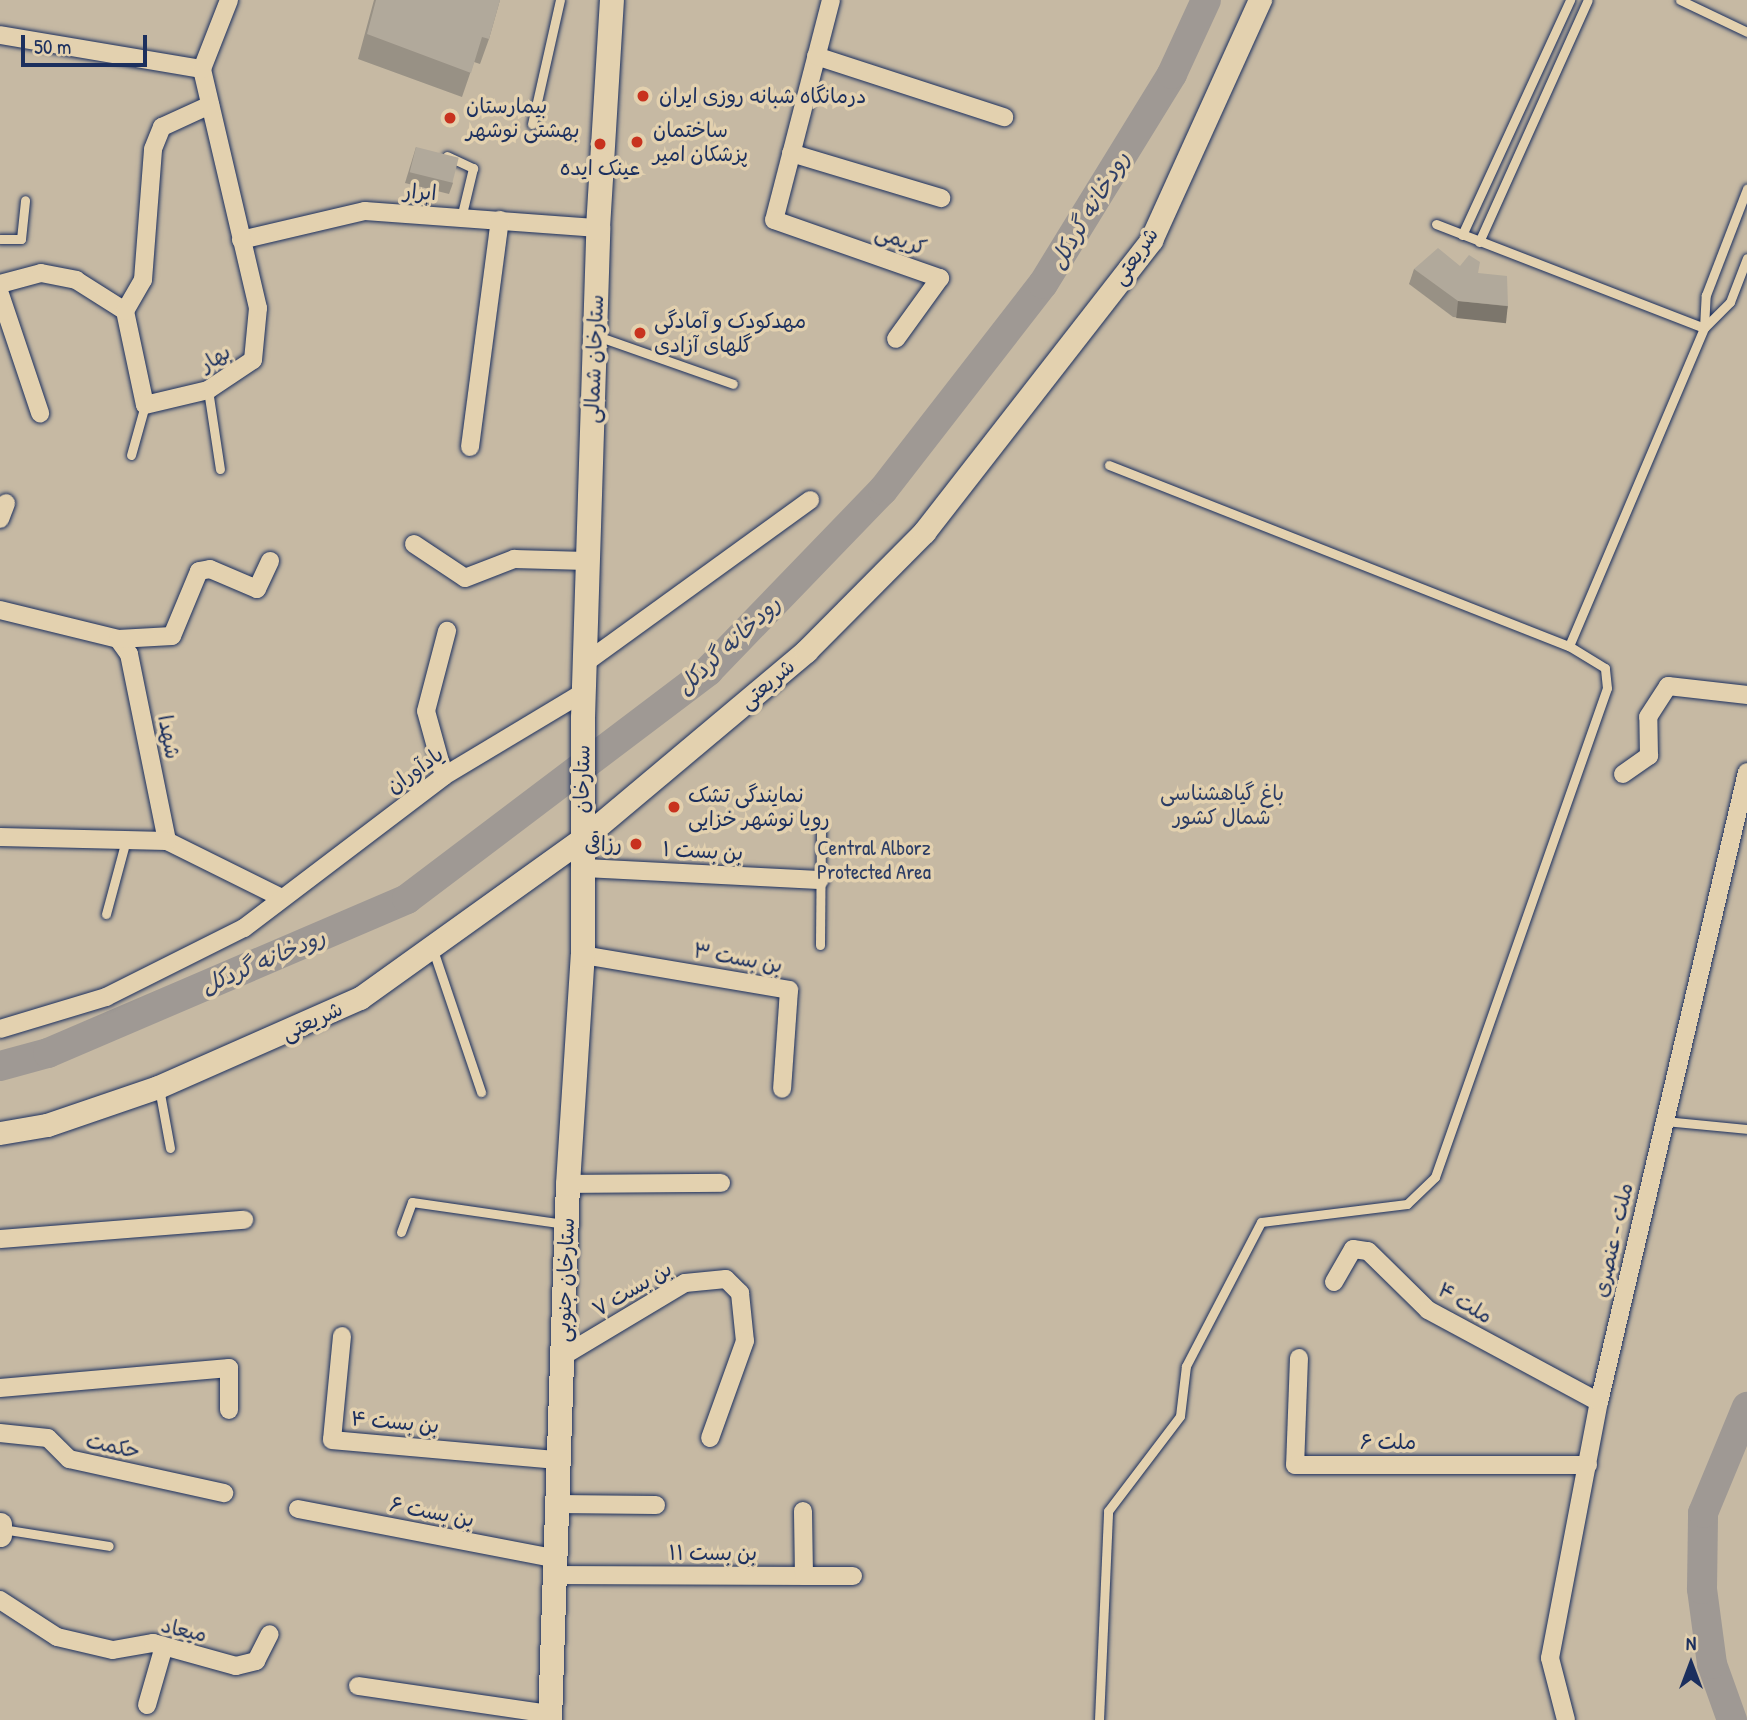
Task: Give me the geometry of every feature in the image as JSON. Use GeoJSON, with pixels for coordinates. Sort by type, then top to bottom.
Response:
{"type":"FeatureCollection","features":[{"type":"Feature","properties":{"kind":"main road","name":"ستارخان شمالی"},"geometry":{"type":"LineString","coordinates":[[583,718],[598,228],[612,0]]}},
{"type":"Feature","properties":{"kind":"main road","name":"ستارخان"},"geometry":{"type":"LineString","coordinates":[[581,840],[583,718]]}},
{"type":"Feature","properties":{"kind":"main road","name":"ستارخان جنوبی"},"geometry":{"type":"LineString","coordinates":[[550,1717],[568,1184],[583,955],[584,868],[581,840]]}},
{"type":"Feature","properties":{"kind":"street"},"geometry":{"type":"LineString","coordinates":[[0,35],[201,69],[229,0]]}},
{"type":"Feature","properties":{"kind":"street"},"geometry":{"type":"LineString","coordinates":[[831,0],[792,152],[941,198]]}},
{"type":"Feature","properties":{"kind":"street","name":"شریعتی"},"geometry":{"type":"LineString","coordinates":[[47,1125],[158,1087],[360,998],[433,950],[581,840],[806,651],[925,532],[1151,240],[1260,0]]}},
{"type":"Feature","properties":{"kind":"street"},"geometry":{"type":"LineString","coordinates":[[816,56],[1004,117]]}},
{"type":"Feature","properties":{"kind":"street","name":"بهار"},"geometry":{"type":"LineString","coordinates":[[145,405],[208,390],[253,360],[260,335],[201,69]]}},
{"type":"Feature","properties":{"kind":"street"},"geometry":{"type":"LineString","coordinates":[[145,405],[125,311],[143,280],[153,149],[162,127],[210,105]]}},
{"type":"Feature","properties":{"kind":"street","name":"کریمی"},"geometry":{"type":"LineString","coordinates":[[792,152],[774,220],[940,278],[896,339]]}},
{"type":"Feature","properties":{"kind":"street","name":"ابرار"},"geometry":{"type":"LineString","coordinates":[[241,240],[365,211],[598,228]]}},
{"type":"Feature","properties":{"kind":"street"},"geometry":{"type":"LineString","coordinates":[[470,447],[500,220]]}},
{"type":"Feature","properties":{"kind":"street"},"geometry":{"type":"LineString","coordinates":[[0,284],[41,273],[76,280],[125,311]]}},
{"type":"Feature","properties":{"kind":"street"},"geometry":{"type":"LineString","coordinates":[[0,302],[19,341],[40,413]]}},
{"type":"Feature","properties":{"kind":"street"},"geometry":{"type":"LineString","coordinates":[[585,663],[810,500]]}},
{"type":"Feature","properties":{"kind":"street"},"geometry":{"type":"LineString","coordinates":[[414,544],[465,578],[514,559],[587,561]]}},
{"type":"Feature","properties":{"kind":"street"},"geometry":{"type":"LineString","coordinates":[[0,610],[118,639],[172,636],[199,571],[210,569],[257,589],[270,561]]}},
{"type":"Feature","properties":{"kind":"street"},"geometry":{"type":"LineString","coordinates":[[444,775],[426,711],[447,631]]}},
{"type":"Feature","properties":{"kind":"street","name":"شهدا"},"geometry":{"type":"LineString","coordinates":[[118,639],[129,653],[167,841]]}},
{"type":"Feature","properties":{"kind":"street"},"geometry":{"type":"LineString","coordinates":[[1623,774],[1649,756],[1648,717],[1668,686],[1747,695]]}},
{"type":"Feature","properties":{"kind":"street","name":"یادآوران"},"geometry":{"type":"LineString","coordinates":[[0,1029],[106,997],[244,928],[280,897],[444,775],[584,692]]}},
{"type":"Feature","properties":{"kind":"street","name":"ملت - عنصری"},"geometry":{"type":"LineString","coordinates":[[1566,1720],[1550,1658],[1599,1402],[1747,772]]}},
{"type":"Feature","properties":{"kind":"street"},"geometry":{"type":"LineString","coordinates":[[0,836],[167,841],[280,897]]}},
{"type":"Feature","properties":{"kind":"street","name":"بن بست ۱"},"geometry":{"type":"LineString","coordinates":[[584,868],[820,880]]}},
{"type":"Feature","properties":{"kind":"street","name":"بن بست ۳"},"geometry":{"type":"LineString","coordinates":[[583,955],[789,990],[782,1089]]}},
{"type":"Feature","properties":{"kind":"street"},"geometry":{"type":"LineString","coordinates":[[0,1133],[47,1125]]}},
{"type":"Feature","properties":{"kind":"street"},"geometry":{"type":"LineString","coordinates":[[0,1150],[47,1125]]}},
{"type":"Feature","properties":{"kind":"street"},"geometry":{"type":"LineString","coordinates":[[568,1184],[721,1183]]}},
{"type":"Feature","properties":{"kind":"street"},"geometry":{"type":"LineString","coordinates":[[0,1239],[244,1220]]}},
{"type":"Feature","properties":{"kind":"street","name":"ملت ۴"},"geometry":{"type":"LineString","coordinates":[[1334,1282],[1353,1249],[1368,1251],[1428,1310],[1599,1402]]}},
{"type":"Feature","properties":{"kind":"street","name":"بن بست ۷"},"geometry":{"type":"LineString","coordinates":[[563,1356],[685,1283],[726,1279],[740,1293],[745,1341],[710,1438]]}},
{"type":"Feature","properties":{"kind":"street","name":"بن بست ۴"},"geometry":{"type":"LineString","coordinates":[[342,1336],[332,1440],[557,1460]]}},
{"type":"Feature","properties":{"kind":"street","name":"ملت ۶"},"geometry":{"type":"LineString","coordinates":[[1299,1358],[1295,1465],[1588,1465]]}},
{"type":"Feature","properties":{"kind":"street"},"geometry":{"type":"LineString","coordinates":[[0,1388],[229,1368],[229,1410]]}},
{"type":"Feature","properties":{"kind":"street","name":"حکمت"},"geometry":{"type":"LineString","coordinates":[[0,1433],[48,1438],[68,1459],[224,1493]]}},
{"type":"Feature","properties":{"kind":"street"},"geometry":{"type":"LineString","coordinates":[[557,1504],[656,1505]]}},
{"type":"Feature","properties":{"kind":"street","name":"بن بست ۶"},"geometry":{"type":"LineString","coordinates":[[298,1509],[556,1567]]}},
{"type":"Feature","properties":{"kind":"street"},"geometry":{"type":"LineString","coordinates":[[803,1511],[804,1576]]}},
{"type":"Feature","properties":{"kind":"street"},"geometry":{"type":"LineString","coordinates":[[0,1527],[0,1535]]}},
{"type":"Feature","properties":{"kind":"street","name":"بن بست ۱۱"},"geometry":{"type":"LineString","coordinates":[[556,1567],[853,1576]]}},
{"type":"Feature","properties":{"kind":"street","name":"میعاد"},"geometry":{"type":"LineString","coordinates":[[0,1600],[57,1637],[113,1650],[164,1646],[236,1666],[256,1661],[270,1634]]}},
{"type":"Feature","properties":{"kind":"street"},"geometry":{"type":"LineString","coordinates":[[147,1705],[164,1646]]}},
{"type":"Feature","properties":{"kind":"street"},"geometry":{"type":"LineString","coordinates":[[358,1686],[550,1717]]}},
{"type":"Feature","properties":{"kind":"lane"},"geometry":{"type":"LineString","coordinates":[[532,124],[560,0]]}},
{"type":"Feature","properties":{"kind":"lane"},"geometry":{"type":"LineString","coordinates":[[1462,235],[1570,0]]}},
{"type":"Feature","properties":{"kind":"lane"},"geometry":{"type":"LineString","coordinates":[[1479,242],[1588,0]]}},
{"type":"Feature","properties":{"kind":"lane"},"geometry":{"type":"LineString","coordinates":[[1680,0],[1747,32]]}},
{"type":"Feature","properties":{"kind":"lane"},"geometry":{"type":"LineString","coordinates":[[436,153],[471,162],[461,218]]}},
{"type":"Feature","properties":{"kind":"lane"},"geometry":{"type":"LineString","coordinates":[[1569,646],[1703,328],[1706,295],[1747,189]]}},
{"type":"Feature","properties":{"kind":"lane"},"geometry":{"type":"LineString","coordinates":[[0,239],[21,239],[25,200]]}},
{"type":"Feature","properties":{"kind":"lane"},"geometry":{"type":"LineString","coordinates":[[1436,223],[1703,328]]}},
{"type":"Feature","properties":{"kind":"lane"},"geometry":{"type":"LineString","coordinates":[[1703,328],[1730,302],[1747,257]]}},
{"type":"Feature","properties":{"kind":"lane"},"geometry":{"type":"LineString","coordinates":[[596,336],[733,384]]}},
{"type":"Feature","properties":{"kind":"lane"},"geometry":{"type":"LineString","coordinates":[[208,390],[220,469]]}},
{"type":"Feature","properties":{"kind":"lane"},"geometry":{"type":"LineString","coordinates":[[131,456],[145,405]]}},
{"type":"Feature","properties":{"kind":"lane"},"geometry":{"type":"LineString","coordinates":[[1099,1720],[1108,1511],[1180,1416],[1186,1366],[1261,1222],[1407,1204],[1435,1177],[1607,688],[1605,668],[1569,646],[1109,465]]}},
{"type":"Feature","properties":{"kind":"lane"},"geometry":{"type":"LineString","coordinates":[[820,945],[821,828]]}},
{"type":"Feature","properties":{"kind":"lane"},"geometry":{"type":"LineString","coordinates":[[106,914],[125,840]]}},
{"type":"Feature","properties":{"kind":"lane"},"geometry":{"type":"LineString","coordinates":[[433,950],[481,1092]]}},
{"type":"Feature","properties":{"kind":"lane"},"geometry":{"type":"LineString","coordinates":[[158,1087],[170,1148]]}},
{"type":"Feature","properties":{"kind":"lane"},"geometry":{"type":"LineString","coordinates":[[1663,1121],[1747,1129]]}},
{"type":"Feature","properties":{"kind":"lane"},"geometry":{"type":"LineString","coordinates":[[401,1231],[412,1202],[567,1224]]}},
{"type":"Feature","properties":{"kind":"lane"},"geometry":{"type":"LineString","coordinates":[[0,1527],[109,1546]]}},
{"type":"Feature","properties":{"kind":"green space","name":"Central Alborz Protected Area"},"geometry":{"type":"Polygon","coordinates":[[[0,0],[1747,0],[1747,1720],[0,1720],[0,0]]]}},
{"type":"Feature","properties":{"kind":"building"},"geometry":{"type":"Polygon","coordinates":[[[376,0],[500,0],[489,39],[482,37],[471,73],[367,34],[376,0]]]}},
{"type":"Feature","properties":{"kind":"building"},"geometry":{"type":"Polygon","coordinates":[[[416,147],[459,158],[452,183],[410,172],[416,147]]]}},
{"type":"Feature","properties":{"kind":"building"},"geometry":{"type":"Polygon","coordinates":[[[1438,248],[1460,266],[1469,255],[1480,262],[1478,273],[1507,276],[1508,306],[1458,301],[1414,269],[1438,248]]]}},
{"type":"Feature","properties":{"kind":"waterway","name":"رودخانه گردکل"},"geometry":{"type":"LineString","coordinates":[[0,1066],[48,1053],[407,899],[708,671],[883,490],[1043,284],[1172,74],[1206,0]]}},
{"type":"Feature","properties":{"kind":"waterway"},"geometry":{"type":"LineString","coordinates":[[1732,1720],[1712,1664],[1702,1589],[1703,1513],[1747,1407]]}},
{"type":"Feature","properties":{"kind":"place","name":"درمانگاه شبانه روزی ایران"},"geometry":{"type":"Point","coordinates":[643,96]}},
{"type":"Feature","properties":{"kind":"place","name":"بیمارستان بهشتی نوشهر"},"geometry":{"type":"Point","coordinates":[450,118]}},
{"type":"Feature","properties":{"kind":"place","name":"ساختمان پزشکان امیر"},"geometry":{"type":"Point","coordinates":[637,142]}},
{"type":"Feature","properties":{"kind":"place","name":"عینک ایده"},"geometry":{"type":"Point","coordinates":[600,144]}},
{"type":"Feature","properties":{"kind":"place","name":"مهدکودک و آمادگی گلهای آزادی"},"geometry":{"type":"Point","coordinates":[640,333]}},
{"type":"Feature","properties":{"kind":"place","name":"نمایندگی تشک رویا نوشهر خزایی"},"geometry":{"type":"Point","coordinates":[674,807]}},
{"type":"Feature","properties":{"kind":"place","name":"رزاقی"},"geometry":{"type":"Point","coordinates":[636,844]}},
{"type":"Feature","properties":{"kind":"park label","name":"باغ گیاهشناسی شمال کشور"},"geometry":{"type":"Point","coordinates":[1222,805]}}]}
